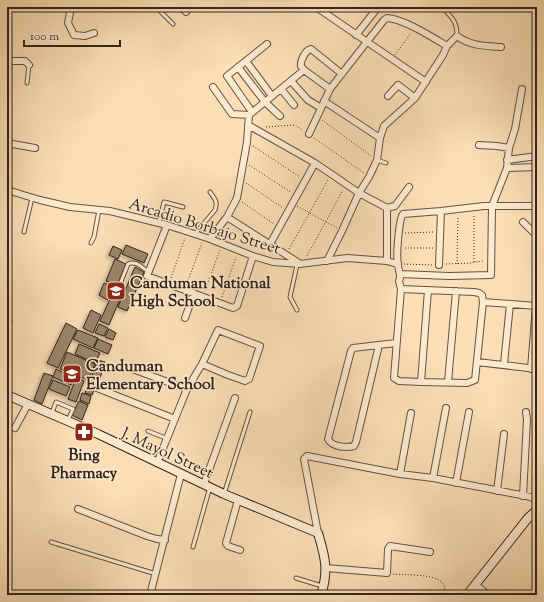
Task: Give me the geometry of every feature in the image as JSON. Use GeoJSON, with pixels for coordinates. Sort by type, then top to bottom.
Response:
{"type":"FeatureCollection","features":[{"type":"Feature","properties":{"kind":"street"},"geometry":{"type":"LineString","coordinates":[[71,7],[68,23],[74,35],[85,36],[94,33]]}},
{"type":"Feature","properties":{"kind":"street"},"geometry":{"type":"LineString","coordinates":[[316,7],[356,35],[393,58],[426,82]]}},
{"type":"Feature","properties":{"kind":"street"},"geometry":{"type":"LineString","coordinates":[[356,35],[375,11]]}},
{"type":"Feature","properties":{"kind":"street"},"geometry":{"type":"LineString","coordinates":[[309,134],[330,89],[387,18],[414,28],[447,46]]}},
{"type":"Feature","properties":{"kind":"street"},"geometry":{"type":"LineString","coordinates":[[327,261],[342,231],[358,193],[369,177],[377,160],[380,138],[384,126],[415,98],[443,55],[447,46],[457,36],[462,41],[470,44],[501,48]]}},
{"type":"Feature","properties":{"kind":"street"},"geometry":{"type":"LineString","coordinates":[[207,238],[227,217],[236,198],[247,142],[250,113],[227,76],[267,44]]}},
{"type":"Feature","properties":{"kind":"street"},"geometry":{"type":"LineString","coordinates":[[330,89],[304,70],[301,66],[301,62],[308,50],[311,49],[342,74]]}},
{"type":"Feature","properties":{"kind":"street"},"geometry":{"type":"LineString","coordinates":[[7,61],[25,60],[29,66]]}},
{"type":"Feature","properties":{"kind":"street"},"geometry":{"type":"LineString","coordinates":[[246,61],[272,96]]}},
{"type":"Feature","properties":{"kind":"street"},"geometry":{"type":"LineString","coordinates":[[238,67],[265,102],[280,116]]}},
{"type":"Feature","properties":{"kind":"street"},"geometry":{"type":"LineString","coordinates":[[213,87],[232,114],[250,113],[304,70]]}},
{"type":"Feature","properties":{"kind":"street"},"geometry":{"type":"LineString","coordinates":[[292,80],[308,100],[321,108]]}},
{"type":"Feature","properties":{"kind":"street"},"geometry":{"type":"LineString","coordinates":[[388,96],[398,85],[415,98]]}},
{"type":"Feature","properties":{"kind":"street"},"geometry":{"type":"LineString","coordinates":[[280,89],[294,105]]}},
{"type":"Feature","properties":{"kind":"street"},"geometry":{"type":"LineString","coordinates":[[401,281],[449,276],[491,275],[492,206],[507,168],[509,148],[515,129],[522,89]]}},
{"type":"Feature","properties":{"kind":"street"},"geometry":{"type":"LineString","coordinates":[[324,101],[380,138]]}},
{"type":"Feature","properties":{"kind":"street"},"geometry":{"type":"LineString","coordinates":[[248,125],[315,163],[358,193],[387,208],[395,206],[409,187]]}},
{"type":"Feature","properties":{"kind":"street"},"geometry":{"type":"LineString","coordinates":[[7,143],[35,148]]}},
{"type":"Feature","properties":{"kind":"street"},"geometry":{"type":"LineString","coordinates":[[479,145],[509,148]]}},
{"type":"Feature","properties":{"kind":"street"},"geometry":{"type":"LineString","coordinates":[[508,160],[537,156]]}},
{"type":"Feature","properties":{"kind":"street"},"geometry":{"type":"LineString","coordinates":[[270,244],[315,163]]}},
{"type":"Feature","properties":{"kind":"street"},"geometry":{"type":"LineString","coordinates":[[507,168],[537,167]]}},
{"type":"Feature","properties":{"kind":"street","name":"Arcadio Borbajo Street"},"geometry":{"type":"LineString","coordinates":[[7,190],[32,198],[70,207],[117,212],[167,224],[273,262],[300,264],[347,258],[387,261],[397,264]]}},
{"type":"Feature","properties":{"kind":"street"},"geometry":{"type":"LineString","coordinates":[[401,281],[428,290],[479,292],[482,295],[483,302],[475,380],[472,382],[398,381],[394,378],[401,281],[397,264],[401,217],[404,214],[474,207],[537,206]]}},
{"type":"Feature","properties":{"kind":"street"},"geometry":{"type":"LineString","coordinates":[[387,208],[387,261]]}},
{"type":"Feature","properties":{"kind":"street"},"geometry":{"type":"LineString","coordinates":[[439,265],[441,248],[441,211]]}},
{"type":"Feature","properties":{"kind":"street"},"geometry":{"type":"LineString","coordinates":[[227,217],[300,264]]}},
{"type":"Feature","properties":{"kind":"street"},"geometry":{"type":"LineString","coordinates":[[523,222],[537,236]]}},
{"type":"Feature","properties":{"kind":"street"},"geometry":{"type":"LineString","coordinates":[[167,224],[147,276],[168,284],[233,308],[237,306],[253,256]]}},
{"type":"Feature","properties":{"kind":"street"},"geometry":{"type":"LineString","coordinates":[[421,382],[428,290]]}},
{"type":"Feature","properties":{"kind":"street"},"geometry":{"type":"LineString","coordinates":[[448,382],[456,291]]}},
{"type":"Feature","properties":{"kind":"street"},"geometry":{"type":"LineString","coordinates":[[185,318],[194,293]]}},
{"type":"Feature","properties":{"kind":"street"},"geometry":{"type":"LineString","coordinates":[[477,362],[504,364],[534,369],[537,306],[483,302]]}},
{"type":"Feature","properties":{"kind":"street"},"geometry":{"type":"LineString","coordinates":[[504,364],[510,304]]}},
{"type":"Feature","properties":{"kind":"street"},"geometry":{"type":"LineString","coordinates":[[157,463],[187,389],[202,364],[218,330],[260,346],[248,381],[228,376],[202,364]]}},
{"type":"Feature","properties":{"kind":"street"},"geometry":{"type":"LineString","coordinates":[[379,345],[354,446],[350,447],[329,442],[328,439],[349,355],[353,348],[396,343]]}},
{"type":"Feature","properties":{"kind":"street"},"geometry":{"type":"LineString","coordinates":[[127,367],[187,389]]}},
{"type":"Feature","properties":{"kind":"street"},"geometry":{"type":"LineString","coordinates":[[97,388],[176,419]]}},
{"type":"Feature","properties":{"kind":"street","name":"J. Mayol Street"},"geometry":{"type":"LineString","coordinates":[[7,395],[52,414],[224,494],[318,533]]}},
{"type":"Feature","properties":{"kind":"street"},"geometry":{"type":"LineString","coordinates":[[207,486],[235,398]]}},
{"type":"Feature","properties":{"kind":"street"},"geometry":{"type":"LineString","coordinates":[[15,428],[28,404]]}},
{"type":"Feature","properties":{"kind":"street"},"geometry":{"type":"LineString","coordinates":[[433,478],[446,408]]}},
{"type":"Feature","properties":{"kind":"street"},"geometry":{"type":"LineString","coordinates":[[456,482],[469,412]]}},
{"type":"Feature","properties":{"kind":"street"},"geometry":{"type":"LineString","coordinates":[[523,496],[527,420],[526,412]]}},
{"type":"Feature","properties":{"kind":"street"},"geometry":{"type":"LineString","coordinates":[[400,474],[411,413]]}},
{"type":"Feature","properties":{"kind":"street"},"geometry":{"type":"LineString","coordinates":[[497,491],[504,434]]}},
{"type":"Feature","properties":{"kind":"street"},"geometry":{"type":"LineString","coordinates":[[322,591],[326,568],[325,555],[318,533],[304,457],[307,456],[400,474],[456,482],[531,497],[537,501]]}},
{"type":"Feature","properties":{"kind":"street"},"geometry":{"type":"LineString","coordinates":[[150,595],[181,474]]}},
{"type":"Feature","properties":{"kind":"street"},"geometry":{"type":"LineString","coordinates":[[238,500],[226,543],[228,546],[240,550]]}},
{"type":"Feature","properties":{"kind":"street"},"geometry":{"type":"LineString","coordinates":[[78,509],[147,536],[165,540]]}},
{"type":"Feature","properties":{"kind":"street"},"geometry":{"type":"LineString","coordinates":[[467,595],[528,518],[537,510]]}},
{"type":"Feature","properties":{"kind":"street"},"geometry":{"type":"LineString","coordinates":[[326,568],[386,573],[388,549],[390,546],[430,552]]}},
{"type":"Feature","properties":{"kind":"street"},"geometry":{"type":"LineString","coordinates":[[475,584],[488,595]]}},
{"type":"Feature","properties":{"kind":"lane"},"geometry":{"type":"LineString","coordinates":[[156,7],[173,24]]}},
{"type":"Feature","properties":{"kind":"lane"},"geometry":{"type":"LineString","coordinates":[[442,7],[455,22],[457,27],[457,36]]}},
{"type":"Feature","properties":{"kind":"lane"},"geometry":{"type":"LineString","coordinates":[[27,83],[29,66]]}},
{"type":"Feature","properties":{"kind":"lane"},"geometry":{"type":"LineString","coordinates":[[377,160],[386,164]]}},
{"type":"Feature","properties":{"kind":"lane"},"geometry":{"type":"LineString","coordinates":[[195,234],[215,210],[217,201],[210,192]]}},
{"type":"Feature","properties":{"kind":"lane"},"geometry":{"type":"LineString","coordinates":[[24,232],[32,198]]}},
{"type":"Feature","properties":{"kind":"lane"},"geometry":{"type":"LineString","coordinates":[[158,222],[164,202],[182,207]]}},
{"type":"Feature","properties":{"kind":"lane"},"geometry":{"type":"LineString","coordinates":[[91,243],[94,237],[99,210]]}},
{"type":"Feature","properties":{"kind":"lane"},"geometry":{"type":"LineString","coordinates":[[119,287],[128,264],[131,262],[149,272]]}},
{"type":"Feature","properties":{"kind":"lane"},"geometry":{"type":"LineString","coordinates":[[297,310],[290,296],[300,264]]}},
{"type":"Feature","properties":{"kind":"lane"},"geometry":{"type":"LineString","coordinates":[[52,414],[56,402],[73,409],[68,422]]}},
{"type":"Feature","properties":{"kind":"lane"},"geometry":{"type":"LineString","coordinates":[[224,494],[250,412]]}},
{"type":"Feature","properties":{"kind":"lane"},"geometry":{"type":"LineString","coordinates":[[148,431],[168,438]]}},
{"type":"Feature","properties":{"kind":"lane"},"geometry":{"type":"LineString","coordinates":[[193,547],[207,486]]}},
{"type":"Feature","properties":{"kind":"lane"},"geometry":{"type":"LineString","coordinates":[[51,542],[156,574]]}},
{"type":"Feature","properties":{"kind":"lane"},"geometry":{"type":"LineString","coordinates":[[296,578],[322,591]]}},
{"type":"Feature","properties":{"kind":"path"},"geometry":{"type":"LineString","coordinates":[[393,58],[414,28]]}},
{"type":"Feature","properties":{"kind":"path"},"geometry":{"type":"LineString","coordinates":[[317,116],[377,160]]}},
{"type":"Feature","properties":{"kind":"path"},"geometry":{"type":"LineString","coordinates":[[256,130],[264,127],[295,125],[369,177]]}},
{"type":"Feature","properties":{"kind":"path"},"geometry":{"type":"LineString","coordinates":[[247,142],[305,181]]}},
{"type":"Feature","properties":{"kind":"path"},"geometry":{"type":"LineString","coordinates":[[244,161],[297,196]]}},
{"type":"Feature","properties":{"kind":"path"},"geometry":{"type":"LineString","coordinates":[[286,255],[331,175]]}},
{"type":"Feature","properties":{"kind":"path"},"geometry":{"type":"LineString","coordinates":[[240,180],[288,212]]}},
{"type":"Feature","properties":{"kind":"path"},"geometry":{"type":"LineString","coordinates":[[300,264],[326,222],[346,185]]}},
{"type":"Feature","properties":{"kind":"path"},"geometry":{"type":"LineString","coordinates":[[236,198],[279,228]]}},
{"type":"Feature","properties":{"kind":"path"},"geometry":{"type":"LineString","coordinates":[[292,204],[342,231]]}},
{"type":"Feature","properties":{"kind":"path"},"geometry":{"type":"LineString","coordinates":[[474,207],[474,262]]}},
{"type":"Feature","properties":{"kind":"path"},"geometry":{"type":"LineString","coordinates":[[457,264],[458,209]]}},
{"type":"Feature","properties":{"kind":"path"},"geometry":{"type":"LineString","coordinates":[[168,284],[188,231]]}},
{"type":"Feature","properties":{"kind":"path"},"geometry":{"type":"LineString","coordinates":[[399,232],[440,232]]}},
{"type":"Feature","properties":{"kind":"path"},"geometry":{"type":"LineString","coordinates":[[185,290],[207,238]]}},
{"type":"Feature","properties":{"kind":"path"},"geometry":{"type":"LineString","coordinates":[[202,296],[222,244]]}},
{"type":"Feature","properties":{"kind":"path"},"geometry":{"type":"LineString","coordinates":[[398,248],[441,248]]}},
{"type":"Feature","properties":{"kind":"path"},"geometry":{"type":"LineString","coordinates":[[220,303],[238,250]]}},
{"type":"Feature","properties":{"kind":"path"},"geometry":{"type":"LineString","coordinates":[[7,318],[14,322]]}},
{"type":"Feature","properties":{"kind":"path"},"geometry":{"type":"LineString","coordinates":[[386,573],[434,577],[441,581],[445,587],[446,595]]}},
{"type":"Feature","properties":{"kind":"building"},"geometry":{"type":"Polygon","coordinates":[[[126,245],[148,254],[144,263],[122,254],[126,245]]]}},
{"type":"Feature","properties":{"kind":"building"},"geometry":{"type":"Polygon","coordinates":[[[113,246],[122,250],[118,259],[109,255],[113,246]]]}},
{"type":"Feature","properties":{"kind":"building"},"geometry":{"type":"Polygon","coordinates":[[[115,259],[126,264],[117,285],[106,281],[115,259]]]}},
{"type":"Feature","properties":{"kind":"building"},"geometry":{"type":"Polygon","coordinates":[[[135,267],[144,272],[127,311],[118,307],[135,267]]]}},
{"type":"Feature","properties":{"kind":"building"},"geometry":{"type":"Polygon","coordinates":[[[104,283],[114,287],[108,300],[99,295],[104,283]]]}},
{"type":"Feature","properties":{"kind":"building"},"geometry":{"type":"Polygon","coordinates":[[[115,288],[123,292],[109,325],[100,321],[115,288]]]}},
{"type":"Feature","properties":{"kind":"building"},"geometry":{"type":"Polygon","coordinates":[[[91,310],[101,315],[93,333],[83,328],[91,310]]]}},
{"type":"Feature","properties":{"kind":"building"},"geometry":{"type":"Polygon","coordinates":[[[66,323],[77,329],[58,368],[47,363],[66,323]]]}},
{"type":"Feature","properties":{"kind":"building"},"geometry":{"type":"Polygon","coordinates":[[[99,324],[108,328],[104,336],[95,333],[99,324]]]}},
{"type":"Feature","properties":{"kind":"building"},"geometry":{"type":"Polygon","coordinates":[[[109,329],[116,333],[113,340],[105,337],[109,329]]]}},
{"type":"Feature","properties":{"kind":"building"},"geometry":{"type":"Polygon","coordinates":[[[78,330],[98,338],[93,348],[73,339],[78,330]]]}},
{"type":"Feature","properties":{"kind":"building"},"geometry":{"type":"Polygon","coordinates":[[[98,339],[112,345],[108,354],[94,348],[98,339]]]}},
{"type":"Feature","properties":{"kind":"building"},"geometry":{"type":"Polygon","coordinates":[[[79,344],[100,353],[95,363],[75,354],[79,344]]]}},
{"type":"Feature","properties":{"kind":"building"},"geometry":{"type":"Polygon","coordinates":[[[67,352],[95,364],[88,380],[60,369],[67,352]]]}},
{"type":"Feature","properties":{"kind":"building"},"geometry":{"type":"Polygon","coordinates":[[[97,360],[105,362],[100,378],[92,376],[97,360]]]}},
{"type":"Feature","properties":{"kind":"building"},"geometry":{"type":"Polygon","coordinates":[[[56,369],[75,378],[71,385],[53,377],[56,369]]]}},
{"type":"Feature","properties":{"kind":"building"},"geometry":{"type":"Polygon","coordinates":[[[44,373],[53,376],[42,404],[34,400],[44,373]]]}},
{"type":"Feature","properties":{"kind":"building"},"geometry":{"type":"Polygon","coordinates":[[[91,377],[98,380],[92,395],[85,393],[91,377]]]}},
{"type":"Feature","properties":{"kind":"building"},"geometry":{"type":"Polygon","coordinates":[[[76,378],[84,381],[76,402],[68,399],[76,378]]]}},
{"type":"Feature","properties":{"kind":"building"},"geometry":{"type":"Polygon","coordinates":[[[53,380],[70,387],[66,396],[49,389],[53,380]]]}},
{"type":"Feature","properties":{"kind":"building"},"geometry":{"type":"Polygon","coordinates":[[[82,393],[91,396],[89,404],[80,400],[82,393]]]}},
{"type":"Feature","properties":{"kind":"building"},"geometry":{"type":"Polygon","coordinates":[[[79,401],[88,405],[82,420],[72,415],[79,401]]]}},
{"type":"Feature","properties":{"kind":"place","name":"Canduman National High School"},"geometry":{"type":"Point","coordinates":[116,291]}},
{"type":"Feature","properties":{"kind":"place","name":"Canduman Elementary School"},"geometry":{"type":"Point","coordinates":[72,374]}},
{"type":"Feature","properties":{"kind":"place","name":"Bing Pharmacy"},"geometry":{"type":"Point","coordinates":[84,432]}}]}
